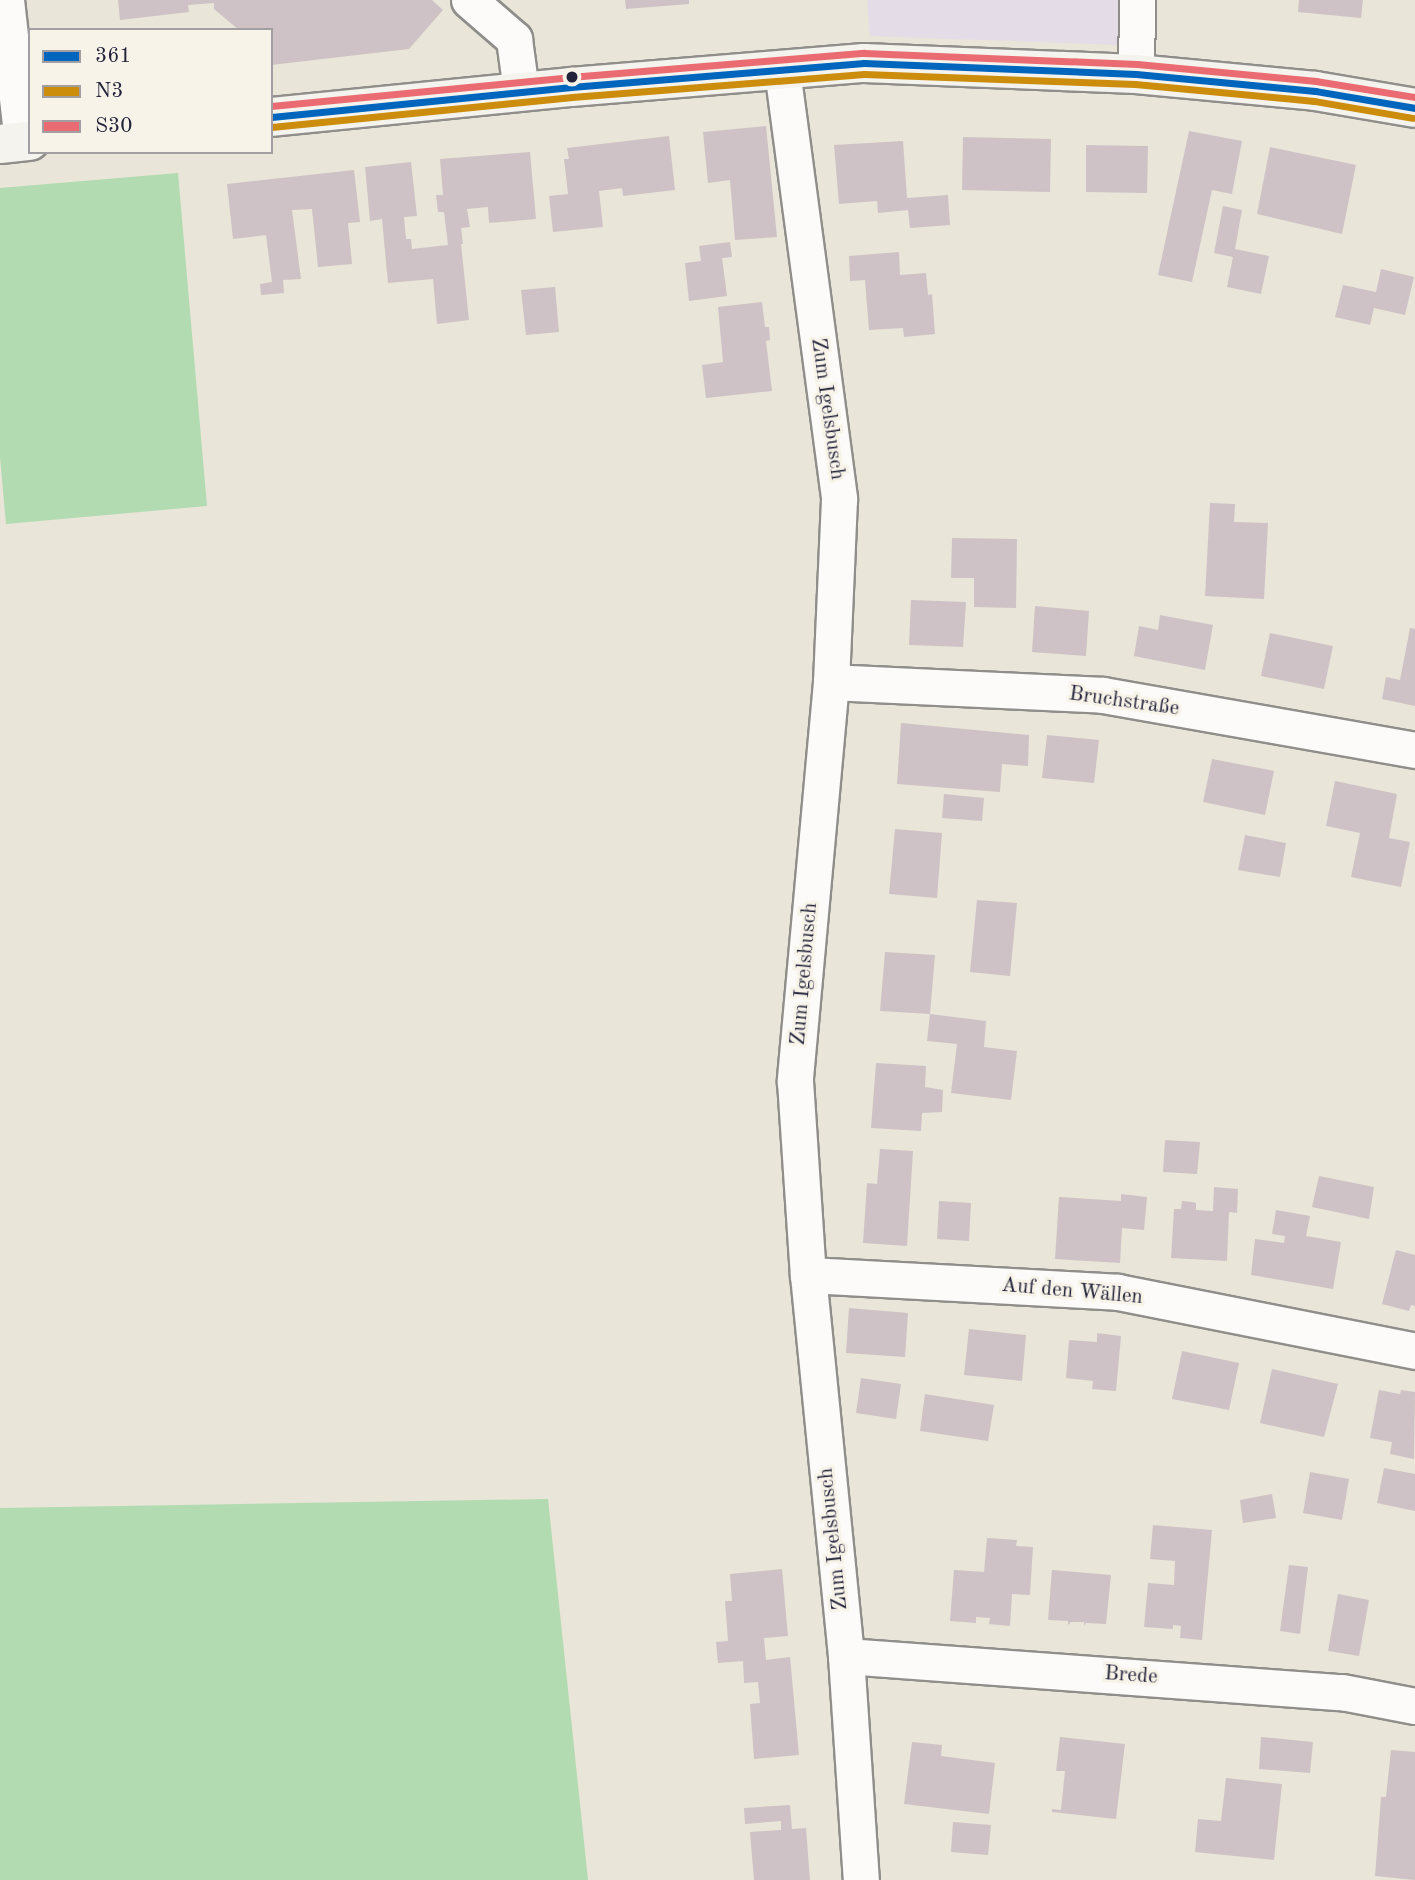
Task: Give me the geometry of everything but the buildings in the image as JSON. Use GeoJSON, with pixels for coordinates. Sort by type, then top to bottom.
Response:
{"type":"FeatureCollection","features":[{"type":"Feature","properties":{"kind":"street"},"geometry":{"type":"LineString","coordinates":[[6,0],[17,142]]}},
{"type":"Feature","properties":{"kind":"street"},"geometry":{"type":"LineString","coordinates":[[469,0],[514,39],[521,92]]}},
{"type":"Feature","properties":{"kind":"street"},"geometry":{"type":"LineString","coordinates":[[1136,74],[1137,0]]}},
{"type":"Feature","properties":{"kind":"street"},"geometry":{"type":"LineString","coordinates":[[273,117],[521,92],[864,63],[1136,74],[1315,91],[1415,108]]}},
{"type":"Feature","properties":{"kind":"street","name":"Zum Igelsbusch"},"geometry":{"type":"LineString","coordinates":[[782,70],[839,499],[831,682],[795,1082],[808,1275],[846,1656],[861,1880]]}},
{"type":"Feature","properties":{"kind":"street","name":"Bruchstraße"},"geometry":{"type":"LineString","coordinates":[[831,682],[1103,695],[1415,750]]}},
{"type":"Feature","properties":{"kind":"street","name":"Auf den Wällen"},"geometry":{"type":"LineString","coordinates":[[808,1275],[1118,1292],[1415,1351]]}},
{"type":"Feature","properties":{"kind":"street","name":"Brede"},"geometry":{"type":"LineString","coordinates":[[846,1656],[1342,1692],[1415,1706]]}},
{"type":"Feature","properties":{"kind":"shaded area"},"geometry":{"type":"Polygon","coordinates":[[[867,0],[1121,0],[1120,45],[870,36],[867,0]]]}},
{"type":"Feature","properties":{"kind":"green space"},"geometry":{"type":"Polygon","coordinates":[[[178,173],[207,506],[6,524],[0,457],[0,188],[178,173]]]}},
{"type":"Feature","properties":{"kind":"green space"},"geometry":{"type":"Polygon","coordinates":[[[548,1499],[588,1880],[0,1880],[0,1508],[548,1499]]]}},
{"type":"Feature","properties":{"kind":"transit line","name":"S30"},"geometry":{"type":"LineString","coordinates":[[273,106],[570,77],[864,53],[1137,64],[1316,81],[1415,97]]}},
{"type":"Feature","properties":{"kind":"transit line","name":"361"},"geometry":{"type":"LineString","coordinates":[[273,117],[571,87],[864,63],[1136,74],[1315,91],[1415,108]]}},
{"type":"Feature","properties":{"kind":"transit line","name":"N3"},"geometry":{"type":"LineString","coordinates":[[273,127],[572,97],[864,74],[1135,84],[1314,101],[1413,118]]}}]}
